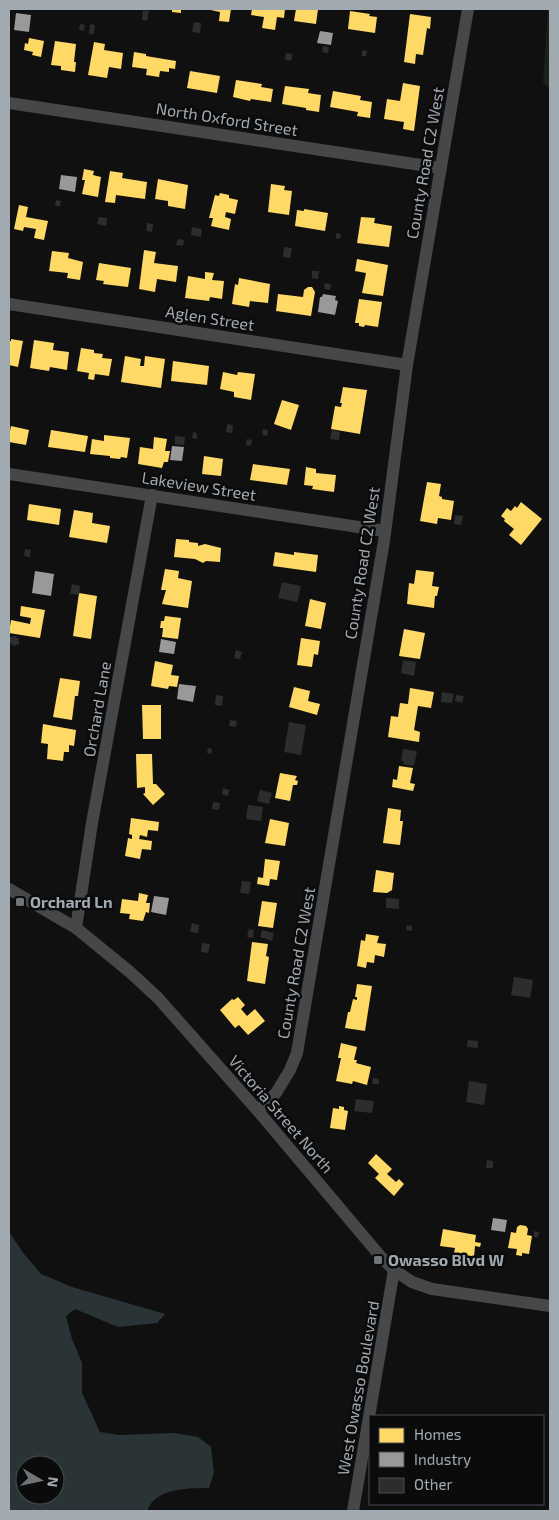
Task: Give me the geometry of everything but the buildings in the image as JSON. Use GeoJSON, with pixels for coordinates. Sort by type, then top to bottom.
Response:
{"type":"FeatureCollection","features":[{"type":"Feature","properties":{"kind":"street","name":"County Road C2 West"},"geometry":{"type":"LineString","coordinates":[[258,1111],[276,1093],[290,1070],[297,1053],[385,531],[407,365],[468,9]]}},
{"type":"Feature","properties":{"kind":"street","name":"North Oxford Street"},"geometry":{"type":"LineString","coordinates":[[9,103],[441,168]]}},
{"type":"Feature","properties":{"kind":"street","name":"Aglen Street"},"geometry":{"type":"LineString","coordinates":[[9,304],[407,365]]}},
{"type":"Feature","properties":{"kind":"street","name":"Lakeview Street"},"geometry":{"type":"LineString","coordinates":[[9,474],[385,531]]}},
{"type":"Feature","properties":{"kind":"street","name":"Orchard Lane"},"geometry":{"type":"LineString","coordinates":[[76,928],[92,823],[152,495]]}},
{"type":"Feature","properties":{"kind":"street","name":"Victoria Street North"},"geometry":{"type":"LineString","coordinates":[[9,889],[76,928],[130,972],[158,998],[394,1270],[412,1282],[432,1289],[550,1306]]}},
{"type":"Feature","properties":{"kind":"street","name":"West Owasso Boulevard"},"geometry":{"type":"LineString","coordinates":[[369,1415],[394,1270]]}},
{"type":"Feature","properties":{"kind":"street","name":"West Owasso Boulevard"},"geometry":{"type":"LineString","coordinates":[[353,1511],[369,1417]]}},
{"type":"Feature","properties":{"kind":"shaded area"},"geometry":{"type":"Polygon","coordinates":[[[548,9],[550,9],[550,89],[543,83],[548,9]]]}},
{"type":"Feature","properties":{"kind":"shaded area"},"geometry":{"type":"Polygon","coordinates":[[[9,1232],[41,1274],[72,1287],[165,1314],[157,1323],[118,1327],[75,1309],[66,1316],[72,1339],[82,1363],[82,1393],[100,1432],[119,1435],[174,1433],[198,1437],[211,1447],[214,1473],[209,1488],[173,1491],[157,1498],[151,1503],[147,1511],[9,1511],[9,1232]]]}},
{"type":"Feature","properties":{"kind":"place","name":"Orchard Ln"},"geometry":{"type":"Point","coordinates":[20,902]}},
{"type":"Feature","properties":{"kind":"place","name":"Owasso Blvd W"},"geometry":{"type":"Point","coordinates":[378,1260]}}]}
